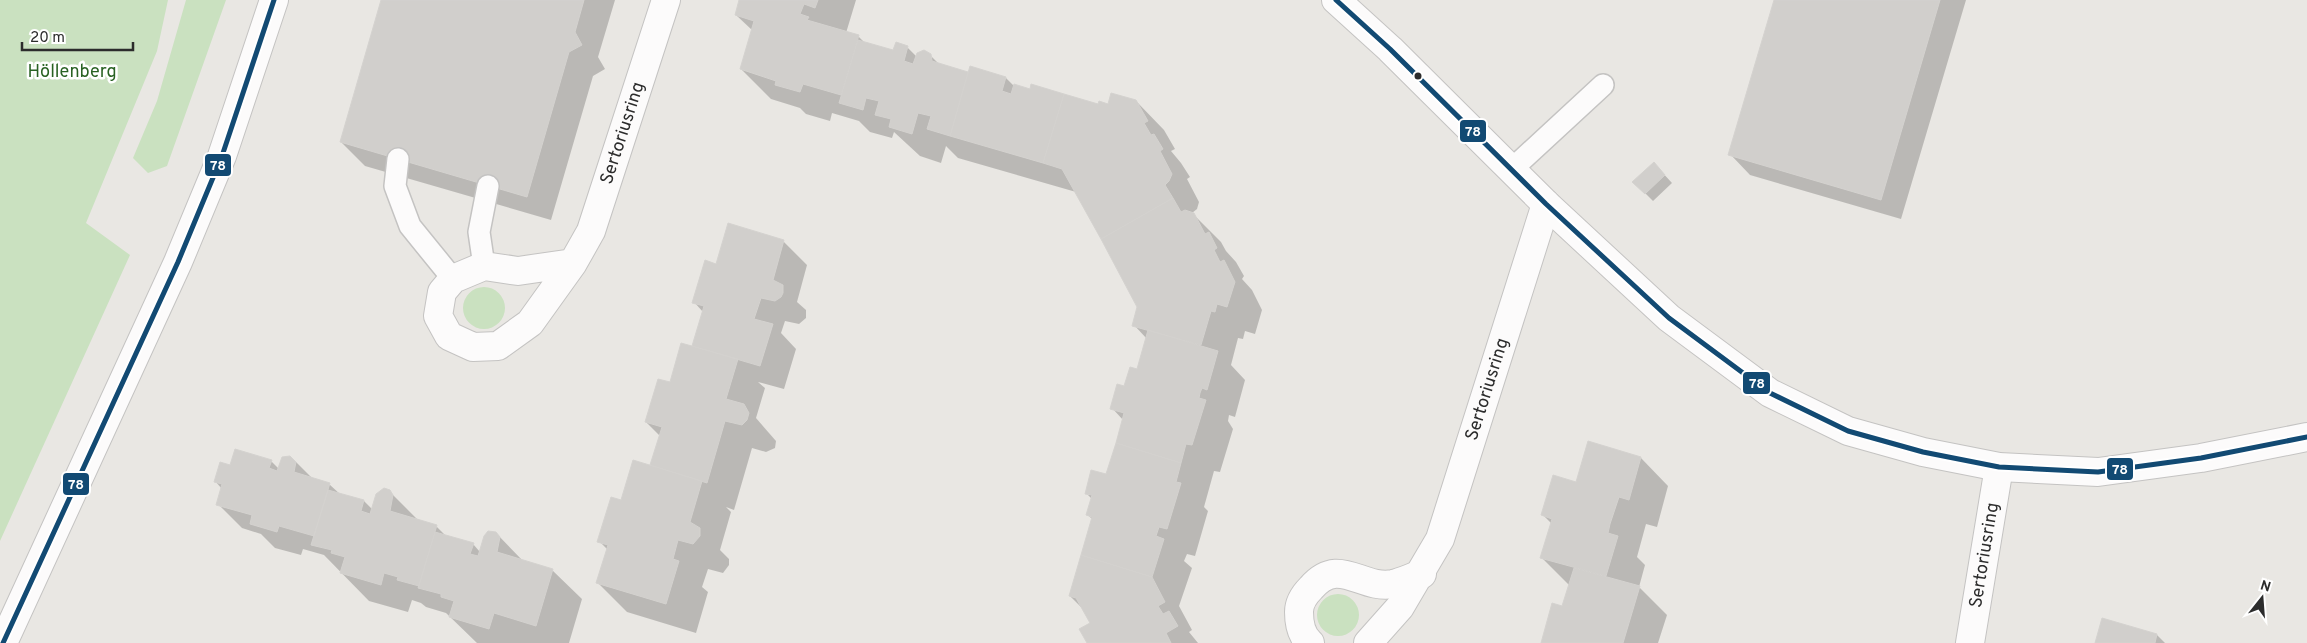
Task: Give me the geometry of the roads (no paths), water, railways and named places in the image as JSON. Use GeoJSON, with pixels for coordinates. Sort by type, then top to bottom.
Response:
{"type":"FeatureCollection","features":[{"type":"Feature","properties":{"kind":"street"},"geometry":{"type":"LineString","coordinates":[[3,643],[178,262],[222,156],[274,0]]}},
{"type":"Feature","properties":{"kind":"street","name":"Sertoriusring"},"geometry":{"type":"LineString","coordinates":[[453,279],[442,292],[438,316],[449,336],[473,347],[498,346],[530,324],[573,263],[592,231],[666,0]]}},
{"type":"Feature","properties":{"kind":"street"},"geometry":{"type":"LineString","coordinates":[[1336,0],[1390,49],[1546,204],[1669,318],[1770,393],[1848,431],[1923,452],[1999,467],[2098,472],[2201,458],[2307,437]]}},
{"type":"Feature","properties":{"kind":"street","name":"Sertoriusring"},"geometry":{"type":"LineString","coordinates":[[1368,643],[1400,607],[1422,574],[1440,539],[1546,204]]}},
{"type":"Feature","properties":{"kind":"street"},"geometry":{"type":"LineString","coordinates":[[453,279],[484,266],[518,271],[573,263]]}},
{"type":"Feature","properties":{"kind":"street","name":"Sertoriusring"},"geometry":{"type":"LineString","coordinates":[[1970,643],[1999,467]]}},
{"type":"Feature","properties":{"kind":"street"},"geometry":{"type":"LineString","coordinates":[[1310,643],[1304,637],[1299,622],[1299,608],[1305,594],[1317,580],[1331,574],[1348,574],[1369,582],[1392,584],[1422,574]]}},
{"type":"Feature","properties":{"kind":"lane"},"geometry":{"type":"LineString","coordinates":[[1511,170],[1603,85]]}},
{"type":"Feature","properties":{"kind":"lane"},"geometry":{"type":"LineString","coordinates":[[398,159],[395,186],[410,226],[453,279]]}},
{"type":"Feature","properties":{"kind":"lane"},"geometry":{"type":"LineString","coordinates":[[484,266],[479,232],[488,186]]}},
{"type":"Feature","properties":{"kind":"park label","name":"Höllenberg"},"geometry":{"type":"Point","coordinates":[72,72]}}]}
